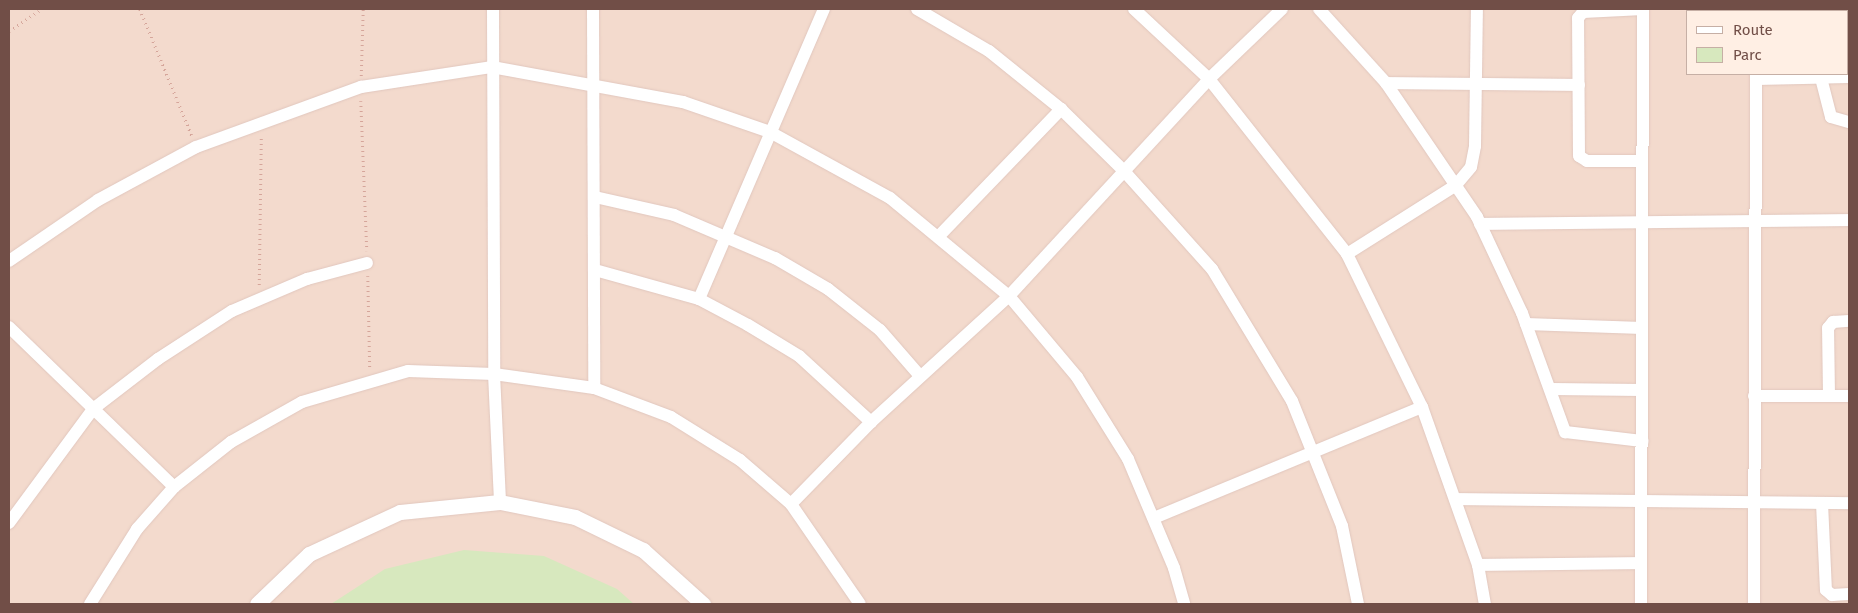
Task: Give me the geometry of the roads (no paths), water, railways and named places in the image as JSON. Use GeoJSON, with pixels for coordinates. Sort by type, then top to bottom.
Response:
{"type":"FeatureCollection","features":[{"type":"Feature","properties":{"kind":"street"},"geometry":{"type":"LineString","coordinates":[[493,9],[494,374],[500,502]]}},
{"type":"Feature","properties":{"kind":"street"},"geometry":{"type":"LineString","coordinates":[[593,9],[592,83],[595,197],[594,388]]}},
{"type":"Feature","properties":{"kind":"street"},"geometry":{"type":"LineString","coordinates":[[699,299],[728,236],[770,132],[824,9]]}},
{"type":"Feature","properties":{"kind":"street"},"geometry":{"type":"LineString","coordinates":[[917,9],[989,52],[1061,109],[1124,171],[1227,292],[1292,401],[1342,526],[1358,604]]}},
{"type":"Feature","properties":{"kind":"street"},"geometry":{"type":"LineString","coordinates":[[1134,9],[1209,79],[1347,254],[1422,407],[1456,499],[1478,566],[1484,604]]}},
{"type":"Feature","properties":{"kind":"street"},"geometry":{"type":"LineString","coordinates":[[791,504],[871,422],[1009,296],[1209,79],[1282,9]]}},
{"type":"Feature","properties":{"kind":"street"},"geometry":{"type":"LineString","coordinates":[[1319,9],[1386,83],[1456,185],[1480,224],[1526,324],[1568,434],[1642,440]]}},
{"type":"Feature","properties":{"kind":"street"},"geometry":{"type":"LineString","coordinates":[[1347,254],[1456,185],[1473,162],[1478,9]]}},
{"type":"Feature","properties":{"kind":"street"},"geometry":{"type":"LineString","coordinates":[[1641,604],[1643,9],[1579,14],[1581,159],[1642,161]]}},
{"type":"Feature","properties":{"kind":"street"},"geometry":{"type":"LineString","coordinates":[[9,261],[98,200],[196,147],[261,120],[361,87],[492,66],[592,83],[683,102],[770,132],[890,198],[1009,296],[1076,377],[1128,459],[1154,518],[1184,604]]}},
{"type":"Feature","properties":{"kind":"street"},"geometry":{"type":"LineString","coordinates":[[1754,604],[1753,220],[1756,76],[1849,77]]}},
{"type":"Feature","properties":{"kind":"street"},"geometry":{"type":"LineString","coordinates":[[1821,78],[1831,117],[1849,122]]}},
{"type":"Feature","properties":{"kind":"street"},"geometry":{"type":"LineString","coordinates":[[1386,83],[1475,86],[1579,85]]}},
{"type":"Feature","properties":{"kind":"street"},"geometry":{"type":"LineString","coordinates":[[938,237],[1061,109]]}},
{"type":"Feature","properties":{"kind":"street"},"geometry":{"type":"LineString","coordinates":[[595,197],[674,215],[728,236],[828,289],[880,330],[920,376]]}},
{"type":"Feature","properties":{"kind":"street"},"geometry":{"type":"LineString","coordinates":[[1480,224],[1849,220]]}},
{"type":"Feature","properties":{"kind":"street"},"geometry":{"type":"LineString","coordinates":[[9,523],[93,409],[158,359],[232,311],[307,279],[367,263]]}},
{"type":"Feature","properties":{"kind":"street"},"geometry":{"type":"LineString","coordinates":[[594,270],[699,299],[799,356],[871,422]]}},
{"type":"Feature","properties":{"kind":"street"},"geometry":{"type":"LineString","coordinates":[[1830,396],[1828,328],[1833,322],[1849,321]]}},
{"type":"Feature","properties":{"kind":"street"},"geometry":{"type":"LineString","coordinates":[[1526,324],[1642,328]]}},
{"type":"Feature","properties":{"kind":"street"},"geometry":{"type":"LineString","coordinates":[[9,327],[174,487]]}},
{"type":"Feature","properties":{"kind":"street"},"geometry":{"type":"LineString","coordinates":[[90,604],[137,529],[174,487],[231,442],[302,402],[371,380],[408,371],[494,374],[594,388],[671,417],[740,460],[791,504],[860,604]]}},
{"type":"Feature","properties":{"kind":"street"},"geometry":{"type":"LineString","coordinates":[[1551,389],[1642,390]]}},
{"type":"Feature","properties":{"kind":"street"},"geometry":{"type":"LineString","coordinates":[[1754,396],[1849,396]]}},
{"type":"Feature","properties":{"kind":"street"},"geometry":{"type":"LineString","coordinates":[[1154,518],[1422,407]]}},
{"type":"Feature","properties":{"kind":"street"},"geometry":{"type":"LineString","coordinates":[[1456,499],[1849,503]]}},
{"type":"Feature","properties":{"kind":"street"},"geometry":{"type":"LineString","coordinates":[[257,604],[309,554],[400,512],[500,502],[575,517],[643,550],[703,604]]}},
{"type":"Feature","properties":{"kind":"street"},"geometry":{"type":"LineString","coordinates":[[1822,503],[1826,590],[1829,595],[1849,594]]}},
{"type":"Feature","properties":{"kind":"street"},"geometry":{"type":"LineString","coordinates":[[1478,566],[1641,563]]}}]}
